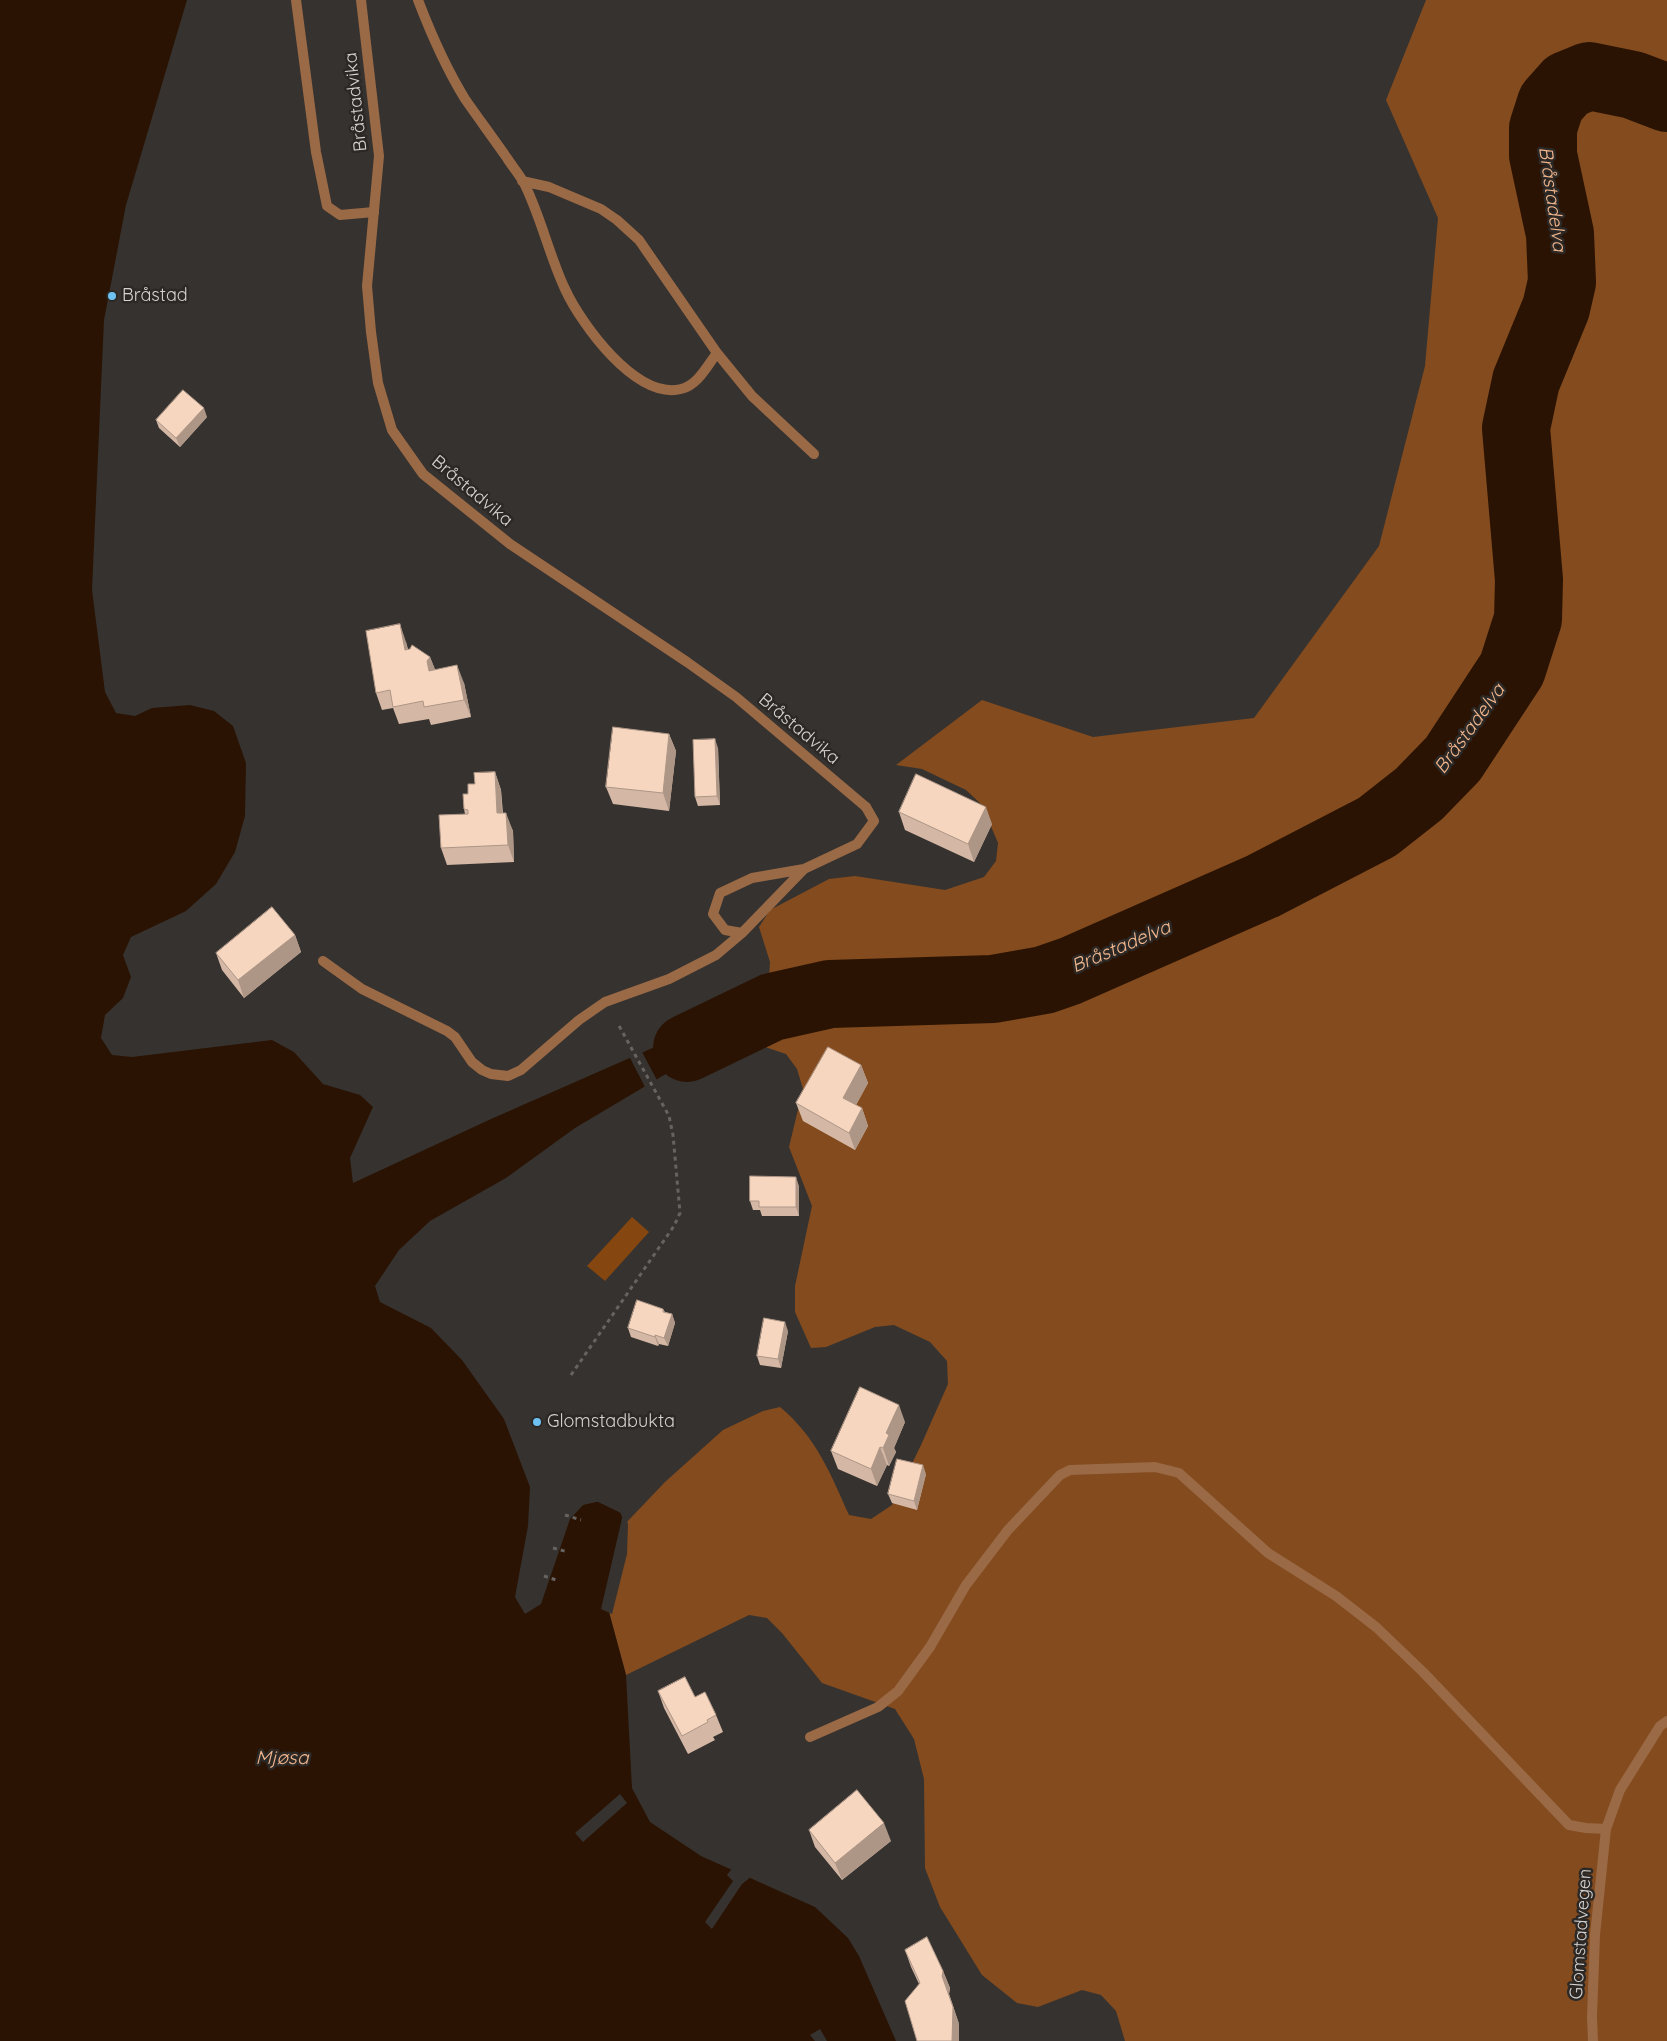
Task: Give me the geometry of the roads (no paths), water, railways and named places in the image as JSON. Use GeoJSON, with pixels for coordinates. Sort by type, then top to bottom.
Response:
{"type":"FeatureCollection","features":[{"type":"Feature","properties":{"kind":"street"},"geometry":{"type":"LineString","coordinates":[[296,0],[316,152],[326,206],[340,215],[374,212]]}},
{"type":"Feature","properties":{"kind":"street","name":"Bråstadvika"},"geometry":{"type":"LineString","coordinates":[[361,0],[379,156],[367,286],[378,383],[392,430],[424,474],[510,544],[687,662],[736,698],[866,807],[874,821],[857,844],[804,868]]}},
{"type":"Feature","properties":{"kind":"street"},"geometry":{"type":"LineString","coordinates":[[418,0],[432,36],[464,98],[522,181],[564,288],[578,315],[594,336],[630,373],[652,388],[665,391],[682,389],[696,382],[717,353]]}},
{"type":"Feature","properties":{"kind":"street"},"geometry":{"type":"LineString","coordinates":[[522,181],[549,187],[601,209],[617,220],[639,240],[717,353],[752,396],[814,454]]}},
{"type":"Feature","properties":{"kind":"street"},"geometry":{"type":"LineString","coordinates":[[323,961],[362,988],[447,1031],[455,1037],[472,1062],[482,1070],[491,1074],[508,1076],[521,1070],[579,1020],[605,1002],[669,979],[716,955],[742,933],[804,868]]}},
{"type":"Feature","properties":{"kind":"street"},"geometry":{"type":"LineString","coordinates":[[742,933],[725,930],[713,914],[720,893],[752,878],[804,868]]}},
{"type":"Feature","properties":{"kind":"street"},"geometry":{"type":"LineString","coordinates":[[810,1737],[878,1707],[898,1691],[930,1647],[966,1585],[1008,1530],[1060,1475],[1070,1470],[1155,1466],[1179,1473],[1268,1553],[1336,1596],[1376,1627],[1423,1672],[1570,1824],[1586,1828],[1606,1829]]}},
{"type":"Feature","properties":{"kind":"street","name":"Glomstadvegen"},"geometry":{"type":"LineString","coordinates":[[1594,2041],[1592,2017],[1595,1935],[1606,1829],[1620,1790],[1660,1726],[1667,1721]]}},
{"type":"Feature","properties":{"kind":"water","name":"Mjøsa"},"geometry":{"type":"Polygon","coordinates":[[[0,0],[187,0],[126,205],[104,320],[92,590],[105,692],[116,713],[135,716],[152,708],[190,705],[214,711],[233,726],[246,763],[245,816],[235,852],[216,884],[186,911],[131,937],[123,955],[131,977],[123,998],[105,1015],[101,1038],[112,1055],[132,1057],[272,1040],[294,1052],[323,1084],[360,1095],[373,1107],[350,1158],[353,1183],[491,1119],[682,1035],[687,1048],[696,1056],[575,1128],[506,1178],[430,1221],[399,1250],[375,1286],[380,1302],[431,1328],[462,1360],[504,1419],[530,1487],[528,1526],[515,1597],[525,1614],[541,1604],[570,1519],[583,1505],[605,1500],[620,1512],[625,1524],[609,1612],[626,1675],[632,1788],[650,1822],[701,1856],[815,1907],[848,1938],[859,1956],[896,2041],[0,2041],[0,0]]]}},
{"type":"Feature","properties":{"kind":"waterway","name":"Bråstadelva"},"geometry":{"type":"LineString","coordinates":[[687,1048],[772,1007],[830,994],[993,989],[1044,980],[1070,971],[1263,886],[1377,827],[1419,794],[1453,759],[1512,669],[1528,619],[1529,580],[1516,428],[1526,381],[1556,308],[1562,282],[1560,234],[1543,155],[1543,128],[1551,103],[1567,85],[1589,76],[1633,85],[1667,98]]}},
{"type":"Feature","properties":{"kind":"place","name":"Bråstad"},"geometry":{"type":"Point","coordinates":[112,296]}},
{"type":"Feature","properties":{"kind":"place","name":"Glomstadbukta"},"geometry":{"type":"Point","coordinates":[537,1422]}}]}
